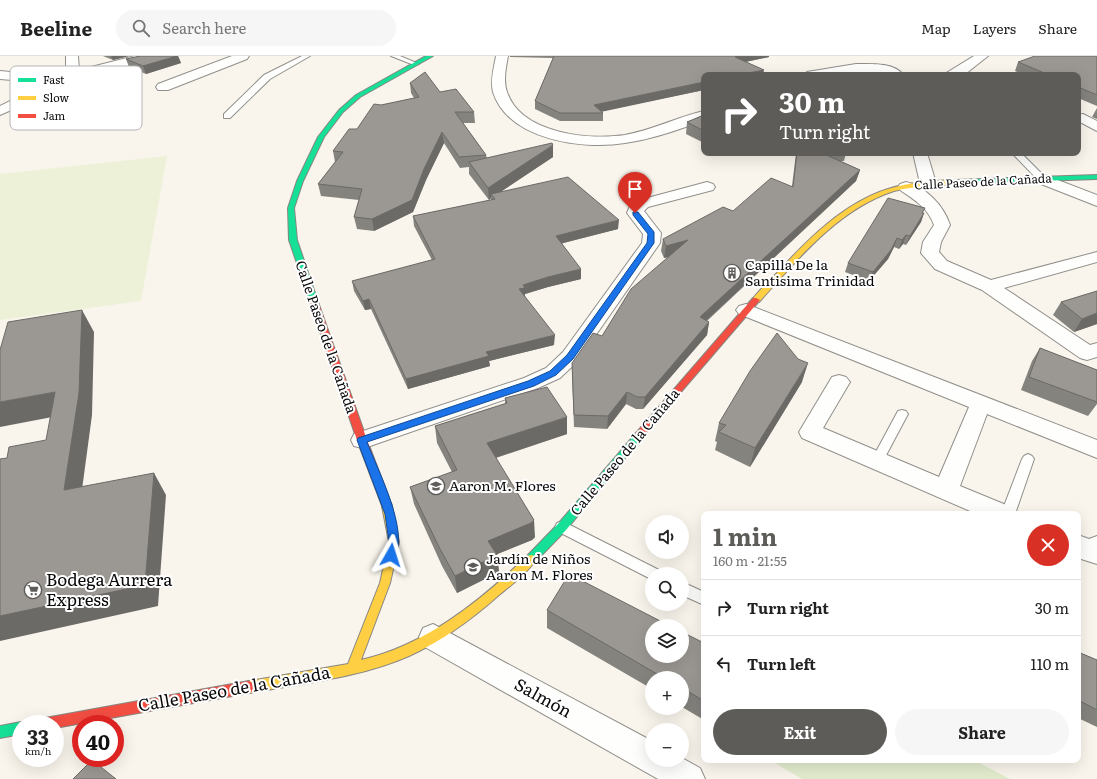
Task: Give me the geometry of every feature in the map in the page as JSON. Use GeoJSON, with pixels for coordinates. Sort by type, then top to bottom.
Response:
{"type":"FeatureCollection","features":[{"type":"Feature","properties":{"kind":"street"},"geometry":{"type":"LineString","coordinates":[[72,56],[72,66]]}},
{"type":"Feature","properties":{"kind":"street"},"geometry":{"type":"LineString","coordinates":[[112,66],[150,56]]}},
{"type":"Feature","properties":{"kind":"street"},"geometry":{"type":"LineString","coordinates":[[163,87],[243,56]]}},
{"type":"Feature","properties":{"kind":"street"},"geometry":{"type":"LineString","coordinates":[[502,56],[498,79],[500,94],[507,107],[521,121],[551,134],[589,140],[623,139],[655,132],[701,116]]}},
{"type":"Feature","properties":{"kind":"street"},"geometry":{"type":"LineString","coordinates":[[959,72],[982,56]]}},
{"type":"Feature","properties":{"kind":"street","name":"Calle Paseo de la Cañada"},"geometry":{"type":"LineString","coordinates":[[352,668],[385,583],[394,542],[390,514],[362,440],[293,240],[291,208],[300,181],[321,136],[341,111],[358,96],[423,59]]}},
{"type":"Feature","properties":{"kind":"street"},"geometry":{"type":"LineString","coordinates":[[825,72],[858,68],[882,72]]}},
{"type":"Feature","properties":{"kind":"street"},"geometry":{"type":"LineString","coordinates":[[0,75],[10,76]]}},
{"type":"Feature","properties":{"kind":"street"},"geometry":{"type":"LineString","coordinates":[[0,111],[10,106]]}},
{"type":"Feature","properties":{"kind":"street"},"geometry":{"type":"LineString","coordinates":[[1083,118],[1097,127]]}},
{"type":"Feature","properties":{"kind":"street"},"geometry":{"type":"LineString","coordinates":[[921,156],[928,183]]}},
{"type":"Feature","properties":{"kind":"street","name":"Calle Paseo de la Cañada"},"geometry":{"type":"LineString","coordinates":[[64,721],[352,668],[403,652],[434,637],[477,607],[520,570],[562,527],[746,310],[820,233],[859,204],[884,192],[906,186],[928,183],[1097,177]]}},
{"type":"Feature","properties":{"kind":"street"},"geometry":{"type":"LineString","coordinates":[[1042,179],[1097,201]]}},
{"type":"Feature","properties":{"kind":"street"},"geometry":{"type":"LineString","coordinates":[[906,186],[933,207],[940,217],[942,225],[932,242],[930,253],[941,265],[989,286],[1087,353],[1097,350]]}},
{"type":"Feature","properties":{"kind":"street"},"geometry":{"type":"LineString","coordinates":[[362,440],[531,383],[553,373],[570,357],[651,243],[652,233],[635,213],[636,209],[642,204],[707,187]]}},
{"type":"Feature","properties":{"kind":"street"},"geometry":{"type":"LineString","coordinates":[[989,286],[1097,257]]}},
{"type":"Feature","properties":{"kind":"street"},"geometry":{"type":"LineString","coordinates":[[746,310],[1097,449]]}},
{"type":"Feature","properties":{"kind":"street"},"geometry":{"type":"LineString","coordinates":[[838,382],[810,432],[995,511]]}},
{"type":"Feature","properties":{"kind":"street"},"geometry":{"type":"LineString","coordinates":[[946,490],[981,403]]}},
{"type":"Feature","properties":{"kind":"street"},"geometry":{"type":"LineString","coordinates":[[1081,547],[1095,554],[1097,547]]}},
{"type":"Feature","properties":{"kind":"street","name":"Salmón"},"geometry":{"type":"LineString","coordinates":[[434,637],[645,754]]}},
{"type":"Feature","properties":{"kind":"street"},"geometry":{"type":"LineString","coordinates":[[0,732],[12,730]]}},
{"type":"Feature","properties":{"kind":"street"},"geometry":{"type":"LineString","coordinates":[[668,767],[689,779]]}},
{"type":"Feature","properties":{"kind":"lane"},"geometry":{"type":"LineString","coordinates":[[227,116],[267,78],[307,56]]}},
{"type":"Feature","properties":{"kind":"lane"},"geometry":{"type":"LineString","coordinates":[[394,56],[423,59]]}},
{"type":"Feature","properties":{"kind":"lane"},"geometry":{"type":"LineString","coordinates":[[1019,156],[1042,179]]}},
{"type":"Feature","properties":{"kind":"lane"},"geometry":{"type":"LineString","coordinates":[[877,461],[902,414]]}},
{"type":"Feature","properties":{"kind":"lane"},"geometry":{"type":"LineString","coordinates":[[1009,511],[1028,459]]}},
{"type":"Feature","properties":{"kind":"lane"},"geometry":{"type":"LineString","coordinates":[[562,527],[645,569]]}},
{"type":"Feature","properties":{"kind":"lane"},"geometry":{"type":"LineString","coordinates":[[689,592],[701,598]]}},
{"type":"Feature","properties":{"kind":"green space"},"geometry":{"type":"Polygon","coordinates":[[[167,156],[141,301],[0,320],[0,174],[167,156]]]}},
{"type":"Feature","properties":{"kind":"green space"},"geometry":{"type":"Polygon","coordinates":[[[775,763],[980,763],[1010,779],[802,779],[775,763]]]}},
{"type":"Feature","properties":{"kind":"building"},"geometry":{"type":"Polygon","coordinates":[[[140,56],[177,56],[143,66],[126,59],[140,56]]]}},
{"type":"Feature","properties":{"kind":"building"},"geometry":{"type":"Polygon","coordinates":[[[554,56],[738,56],[735,57],[764,70],[754,72],[701,72],[701,83],[594,105],[603,113],[560,113],[535,101],[554,56]]]}},
{"type":"Feature","properties":{"kind":"building"},"geometry":{"type":"Polygon","coordinates":[[[1035,56],[1097,56],[1097,95],[1081,88],[1081,72],[1042,72],[1018,62],[1035,56]]]}},
{"type":"Feature","properties":{"kind":"building"},"geometry":{"type":"Polygon","coordinates":[[[425,72],[440,92],[456,89],[474,112],[455,112],[486,155],[459,157],[442,132],[424,169],[412,200],[372,219],[354,217],[362,189],[318,184],[343,152],[333,151],[349,129],[357,129],[374,104],[381,105],[419,97],[410,83],[425,72]]]}},
{"type":"Feature","properties":{"kind":"building"},"geometry":{"type":"Polygon","coordinates":[[[701,116],[701,129],[687,122],[701,116]]]}},
{"type":"Feature","properties":{"kind":"building"},"geometry":{"type":"Polygon","coordinates":[[[552,143],[553,145],[488,188],[469,162],[552,143]]]}},
{"type":"Feature","properties":{"kind":"building"},"geometry":{"type":"Polygon","coordinates":[[[797,156],[829,156],[860,170],[700,317],[709,322],[645,397],[637,397],[627,392],[608,416],[574,415],[572,363],[593,333],[602,336],[631,289],[688,240],[666,246],[663,239],[723,207],[733,211],[771,178],[793,187],[797,156]]]}},
{"type":"Feature","properties":{"kind":"building"},"geometry":{"type":"Polygon","coordinates":[[[568,177],[619,220],[556,236],[581,269],[523,285],[525,288],[519,289],[555,335],[486,352],[489,356],[406,379],[369,299],[363,301],[352,281],[435,259],[413,216],[495,199],[491,194],[568,177]]]}},
{"type":"Feature","properties":{"kind":"building"},"geometry":{"type":"Polygon","coordinates":[[[888,198],[925,208],[922,213],[924,213],[910,236],[906,235],[902,240],[897,238],[891,250],[873,272],[848,263],[888,198]]]}},
{"type":"Feature","properties":{"kind":"building"},"geometry":{"type":"Polygon","coordinates":[[[1097,291],[1097,313],[1082,319],[1061,302],[1097,291]]]}},
{"type":"Feature","properties":{"kind":"building"},"geometry":{"type":"Polygon","coordinates":[[[82,310],[79,393],[64,490],[154,473],[145,585],[0,616],[0,459],[7,458],[9,447],[46,440],[55,392],[0,402],[0,350],[8,322],[82,310]]]}},
{"type":"Feature","properties":{"kind":"building"},"geometry":{"type":"Polygon","coordinates":[[[777,333],[798,359],[808,363],[755,448],[719,432],[726,425],[719,423],[750,371],[777,333]]]}},
{"type":"Feature","properties":{"kind":"building"},"geometry":{"type":"Polygon","coordinates":[[[1040,348],[1097,370],[1097,402],[1029,377],[1040,348]]]}},
{"type":"Feature","properties":{"kind":"building"},"geometry":{"type":"Polygon","coordinates":[[[547,387],[567,417],[487,443],[534,520],[531,523],[488,541],[497,555],[455,576],[440,549],[410,487],[457,470],[435,426],[507,403],[505,398],[547,387]]]}},
{"type":"Feature","properties":{"kind":"building"},"geometry":{"type":"Polygon","coordinates":[[[569,574],[656,619],[645,619],[645,663],[689,663],[689,636],[701,642],[701,699],[689,692],[689,671],[652,671],[547,610],[569,574]]]}},
{"type":"Feature","properties":{"kind":"building"},"geometry":{"type":"Polygon","coordinates":[[[1081,653],[1097,660],[1097,710],[1081,702],[1081,653]]]}},
{"type":"Feature","properties":{"kind":"building"},"geometry":{"type":"Polygon","coordinates":[[[85,767],[101,767],[116,779],[73,779],[85,767]]]}},
{"type":"Feature","properties":{"kind":"traffic: fast"},"geometry":{"type":"LineString","coordinates":[[314,302],[293,240],[291,208],[300,181],[321,137],[341,111],[358,96],[430,56]]}},
{"type":"Feature","properties":{"kind":"traffic: fast"},"geometry":{"type":"LineString","coordinates":[[955,182],[1097,177]]}},
{"type":"Feature","properties":{"kind":"traffic: fast"},"geometry":{"type":"LineString","coordinates":[[531,559],[562,527],[640,434]]}},
{"type":"Feature","properties":{"kind":"traffic: fast"},"geometry":{"type":"LineString","coordinates":[[0,732],[12,730]]}},
{"type":"Feature","properties":{"kind":"traffic: slow"},"geometry":{"type":"LineString","coordinates":[[756,300],[814,239],[847,213],[864,202],[891,190],[918,184],[955,182]]}},
{"type":"Feature","properties":{"kind":"traffic: slow"},"geometry":{"type":"LineString","coordinates":[[352,668],[385,583],[394,542],[387,506]]}},
{"type":"Feature","properties":{"kind":"traffic: slow"},"geometry":{"type":"LineString","coordinates":[[249,687],[347,669],[386,659],[404,652],[439,634],[472,611],[503,586],[531,559]]}},
{"type":"Feature","properties":{"kind":"traffic: jam"},"geometry":{"type":"LineString","coordinates":[[640,434],[756,300]]}},
{"type":"Feature","properties":{"kind":"traffic: jam"},"geometry":{"type":"LineString","coordinates":[[314,302],[362,440],[387,506]]}},
{"type":"Feature","properties":{"kind":"traffic: jam"},"geometry":{"type":"LineString","coordinates":[[64,721],[249,687]]}},
{"type":"Feature","properties":{"kind":"place","name":"Capilla De la Santisima Trinidad"},"geometry":{"type":"Point","coordinates":[732,273]}},
{"type":"Feature","properties":{"kind":"place","name":"Aaron M. Flores"},"geometry":{"type":"Point","coordinates":[436,486]}},
{"type":"Feature","properties":{"kind":"place","name":"Jardín de Niños Aaron M. Flores"},"geometry":{"type":"Point","coordinates":[473,567]}},
{"type":"Feature","properties":{"kind":"place","name":"Bodega Aurrera Express"},"geometry":{"type":"Point","coordinates":[33,590]}},
{"type":"Feature","properties":{"kind":"route"},"geometry":{"type":"LineString","coordinates":[[391,555],[394,542],[390,514],[362,440],[531,383],[553,373],[570,357],[651,243],[652,233],[635,213]]}}]}
